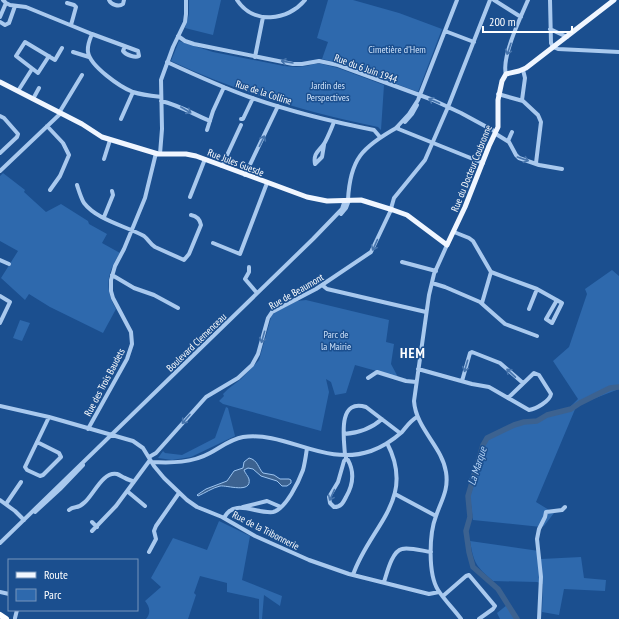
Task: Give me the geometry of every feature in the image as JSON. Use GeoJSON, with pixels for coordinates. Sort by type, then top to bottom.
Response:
{"type":"FeatureCollection","features":[{"type":"Feature","properties":{"kind":"highway"},"geometry":{"type":"LineString","coordinates":[[0,615],[6,619]]}},
{"type":"Feature","properties":{"kind":"main road"},"geometry":{"type":"LineString","coordinates":[[498,94],[502,80],[506,74],[523,70],[614,0]]}},
{"type":"Feature","properties":{"kind":"main road","name":"Rue Jules Guesde"},"geometry":{"type":"LineString","coordinates":[[0,82],[82,124],[99,136],[158,153],[190,154],[314,199],[327,201],[363,200],[407,215],[447,245]]}},
{"type":"Feature","properties":{"kind":"main road","name":"Rue du Docteur Coubronne"},"geometry":{"type":"LineString","coordinates":[[447,245],[454,232],[499,124],[498,94]]}},
{"type":"Feature","properties":{"kind":"street"},"geometry":{"type":"LineString","coordinates":[[109,0],[112,4],[120,6],[123,4],[124,0]]}},
{"type":"Feature","properties":{"kind":"street","name":"Rue des Trois Baudets"},"geometry":{"type":"LineString","coordinates":[[88,429],[127,359],[132,344],[131,332],[112,294],[112,275],[145,198],[158,153],[162,129],[161,80],[186,18],[186,0]]}},
{"type":"Feature","properties":{"kind":"street"},"geometry":{"type":"LineString","coordinates":[[237,0],[246,10],[263,17],[278,17],[296,10],[305,0]]}},
{"type":"Feature","properties":{"kind":"street"},"geometry":{"type":"LineString","coordinates":[[347,200],[350,178],[356,162],[366,148],[380,137],[405,122],[418,105],[420,95],[457,0]]}},
{"type":"Feature","properties":{"kind":"street","name":"Rue de Beaumont"},"geometry":{"type":"LineString","coordinates":[[92,532],[114,508],[156,453],[204,398],[238,378],[252,365],[258,354],[271,313],[322,285],[370,254],[391,209],[394,198],[426,160],[490,0]]}},
{"type":"Feature","properties":{"kind":"street"},"geometry":{"type":"LineString","coordinates":[[494,0],[520,18]]}},
{"type":"Feature","properties":{"kind":"street"},"geometry":{"type":"LineString","coordinates":[[506,74],[505,62],[520,18],[528,0]]}},
{"type":"Feature","properties":{"kind":"street"},"geometry":{"type":"LineString","coordinates":[[550,0],[550,30],[551,43],[553,47],[558,49],[619,52]]}},
{"type":"Feature","properties":{"kind":"street"},"geometry":{"type":"LineString","coordinates":[[0,17],[4,2],[15,6],[26,7],[125,46]]}},
{"type":"Feature","properties":{"kind":"street"},"geometry":{"type":"LineString","coordinates":[[67,2],[76,7],[71,25]]}},
{"type":"Feature","properties":{"kind":"street"},"geometry":{"type":"LineString","coordinates":[[0,22],[5,25],[9,23],[15,6]]}},
{"type":"Feature","properties":{"kind":"street"},"geometry":{"type":"LineString","coordinates":[[255,57],[263,17]]}},
{"type":"Feature","properties":{"kind":"street"},"geometry":{"type":"LineString","coordinates":[[550,30],[567,37]]}},
{"type":"Feature","properties":{"kind":"street"},"geometry":{"type":"LineString","coordinates":[[445,31],[474,42]]}},
{"type":"Feature","properties":{"kind":"street"},"geometry":{"type":"LineString","coordinates":[[92,34],[88,46],[89,57],[115,82],[133,92],[161,99],[210,121]]}},
{"type":"Feature","properties":{"kind":"street","name":"Rue du 6 Juin 1944"},"geometry":{"type":"LineString","coordinates":[[178,36],[190,43],[255,57],[298,64],[322,61],[342,66],[448,107],[496,132],[496,134],[508,141]]}},
{"type":"Feature","properties":{"kind":"street"},"geometry":{"type":"LineString","coordinates":[[48,56],[38,73],[16,56],[26,42],[55,60],[62,48]]}},
{"type":"Feature","properties":{"kind":"street"},"geometry":{"type":"LineString","coordinates":[[73,52],[89,57]]}},
{"type":"Feature","properties":{"kind":"street","name":"Rue de la Colline"},"geometry":{"type":"LineString","coordinates":[[167,62],[253,98],[334,122],[374,130],[380,137]]}},
{"type":"Feature","properties":{"kind":"street"},"geometry":{"type":"LineString","coordinates":[[18,92],[32,69]]}},
{"type":"Feature","properties":{"kind":"street"},"geometry":{"type":"LineString","coordinates":[[522,100],[525,78],[523,70]]}},
{"type":"Feature","properties":{"kind":"street"},"geometry":{"type":"LineString","coordinates":[[0,170],[59,113],[82,74]]}},
{"type":"Feature","properties":{"kind":"street"},"geometry":{"type":"LineString","coordinates":[[207,130],[224,87]]}},
{"type":"Feature","properties":{"kind":"street"},"geometry":{"type":"LineString","coordinates":[[33,99],[39,88]]}},
{"type":"Feature","properties":{"kind":"street"},"geometry":{"type":"LineString","coordinates":[[121,119],[133,92]]}},
{"type":"Feature","properties":{"kind":"street"},"geometry":{"type":"LineString","coordinates":[[498,94],[522,100],[537,113],[541,119],[536,163]]}},
{"type":"Feature","properties":{"kind":"street"},"geometry":{"type":"LineString","coordinates":[[241,119],[243,119],[253,98]]}},
{"type":"Feature","properties":{"kind":"street"},"geometry":{"type":"LineString","coordinates":[[245,175],[278,106]]}},
{"type":"Feature","properties":{"kind":"street"},"geometry":{"type":"LineString","coordinates":[[0,116],[4,118],[18,135],[0,153]]}},
{"type":"Feature","properties":{"kind":"street"},"geometry":{"type":"LineString","coordinates":[[324,145],[334,122]]}},
{"type":"Feature","properties":{"kind":"street"},"geometry":{"type":"LineString","coordinates":[[222,166],[241,125]]}},
{"type":"Feature","properties":{"kind":"street"},"geometry":{"type":"LineString","coordinates":[[47,126],[62,143],[69,155],[60,176],[50,190]]}},
{"type":"Feature","properties":{"kind":"street"},"geometry":{"type":"LineString","coordinates":[[396,128],[483,163]]}},
{"type":"Feature","properties":{"kind":"street"},"geometry":{"type":"LineString","coordinates":[[512,132],[508,141],[517,157],[539,165],[562,169]]}},
{"type":"Feature","properties":{"kind":"street"},"geometry":{"type":"LineString","coordinates":[[104,159],[110,140]]}},
{"type":"Feature","properties":{"kind":"street"},"geometry":{"type":"LineString","coordinates":[[190,197],[205,159]]}},
{"type":"Feature","properties":{"kind":"street"},"geometry":{"type":"LineString","coordinates":[[213,243],[240,254],[267,183]]}},
{"type":"Feature","properties":{"kind":"street"},"geometry":{"type":"LineString","coordinates":[[77,185],[82,198],[93,212],[145,237],[155,247],[184,260],[189,254],[201,225],[200,220],[196,216],[191,215]]}},
{"type":"Feature","properties":{"kind":"street"},"geometry":{"type":"LineString","coordinates":[[104,217],[113,195],[112,191]]}},
{"type":"Feature","properties":{"kind":"street","name":"Boulevard Clemenceau"},"geometry":{"type":"LineString","coordinates":[[0,543],[257,293],[345,210],[347,200]]}},
{"type":"Feature","properties":{"kind":"street"},"geometry":{"type":"LineString","coordinates":[[454,232],[469,238],[473,242],[491,272],[537,289],[557,300],[562,303],[552,323],[546,319],[557,300]]}},
{"type":"Feature","properties":{"kind":"street"},"geometry":{"type":"LineString","coordinates":[[447,245],[432,282],[426,312],[414,401],[417,418],[441,455],[446,472],[446,491],[436,516],[431,552],[431,570],[439,592],[461,619]]}},
{"type":"Feature","properties":{"kind":"street"},"geometry":{"type":"LineString","coordinates":[[0,260],[9,264]]}},
{"type":"Feature","properties":{"kind":"street"},"geometry":{"type":"LineString","coordinates":[[402,262],[436,271]]}},
{"type":"Feature","properties":{"kind":"street"},"geometry":{"type":"LineString","coordinates":[[248,267],[249,272],[245,279],[257,293]]}},
{"type":"Feature","properties":{"kind":"street"},"geometry":{"type":"LineString","coordinates":[[482,303],[491,272]]}},
{"type":"Feature","properties":{"kind":"street"},"geometry":{"type":"LineString","coordinates":[[112,275],[134,288],[154,295],[178,308]]}},
{"type":"Feature","properties":{"kind":"street"},"geometry":{"type":"LineString","coordinates":[[432,282],[482,303],[505,324],[537,336]]}},
{"type":"Feature","properties":{"kind":"street"},"geometry":{"type":"LineString","coordinates":[[322,285],[327,289],[426,312]]}},
{"type":"Feature","properties":{"kind":"street"},"geometry":{"type":"LineString","coordinates":[[529,309],[537,289]]}},
{"type":"Feature","properties":{"kind":"street"},"geometry":{"type":"LineString","coordinates":[[0,296],[10,302],[0,323]]}},
{"type":"Feature","properties":{"kind":"street"},"geometry":{"type":"LineString","coordinates":[[462,381],[470,353],[472,352],[499,362],[523,383]]}},
{"type":"Feature","properties":{"kind":"street"},"geometry":{"type":"LineString","coordinates":[[418,369],[489,387],[508,398],[531,410],[551,397],[551,393],[537,373],[532,374],[508,398]]}},
{"type":"Feature","properties":{"kind":"street"},"geometry":{"type":"LineString","coordinates":[[368,378],[377,372],[398,379],[416,382]]}},
{"type":"Feature","properties":{"kind":"street","name":"Rue de la Tribonnerie"},"geometry":{"type":"LineString","coordinates":[[0,406],[112,434],[137,443],[143,448],[161,476],[195,506],[224,518],[255,536],[315,563],[353,575],[429,594],[439,592]]}},
{"type":"Feature","properties":{"kind":"street"},"geometry":{"type":"LineString","coordinates":[[345,456],[352,470],[352,484],[342,504],[339,507],[334,507],[330,504],[329,498],[338,482],[344,461],[344,416],[348,410],[353,407],[366,407],[400,433]]}},
{"type":"Feature","properties":{"kind":"street"},"geometry":{"type":"LineString","coordinates":[[37,442],[59,453],[61,456],[59,460],[40,476],[27,470],[25,467],[37,442],[49,418]]}},
{"type":"Feature","properties":{"kind":"street"},"geometry":{"type":"LineString","coordinates":[[151,461],[174,463],[193,459],[206,455],[231,441],[247,437],[263,437],[328,454],[345,456],[365,452],[388,443],[400,433],[411,420],[417,418]]}},
{"type":"Feature","properties":{"kind":"street"},"geometry":{"type":"LineString","coordinates":[[344,434],[364,430],[382,419]]}},
{"type":"Feature","properties":{"kind":"street"},"geometry":{"type":"LineString","coordinates":[[353,575],[361,556],[387,515],[395,494],[395,468],[392,452],[388,443]]}},
{"type":"Feature","properties":{"kind":"street"},"geometry":{"type":"LineString","coordinates":[[241,508],[271,512],[281,507],[298,482],[304,465],[307,448]]}},
{"type":"Feature","properties":{"kind":"street"},"geometry":{"type":"LineString","coordinates":[[69,510],[72,508],[78,508],[84,504],[102,480],[109,475],[118,474],[134,482]]}},
{"type":"Feature","properties":{"kind":"street"},"geometry":{"type":"LineString","coordinates":[[6,504],[21,482]]}},
{"type":"Feature","properties":{"kind":"street"},"geometry":{"type":"LineString","coordinates":[[127,491],[145,506]]}},
{"type":"Feature","properties":{"kind":"street"},"geometry":{"type":"LineString","coordinates":[[149,552],[156,539],[154,531],[156,526],[179,493]]}},
{"type":"Feature","properties":{"kind":"street"},"geometry":{"type":"LineString","coordinates":[[395,494],[436,516]]}},
{"type":"Feature","properties":{"kind":"street"},"geometry":{"type":"LineString","coordinates":[[0,500],[25,519]]}},
{"type":"Feature","properties":{"kind":"street"},"geometry":{"type":"LineString","coordinates":[[224,518],[225,514],[232,510],[267,501],[281,507]]}},
{"type":"Feature","properties":{"kind":"street"},"geometry":{"type":"LineString","coordinates":[[540,619],[541,581],[537,542],[538,532],[546,512],[562,510],[565,507]]}},
{"type":"Feature","properties":{"kind":"street"},"geometry":{"type":"LineString","coordinates":[[92,522],[97,527]]}},
{"type":"Feature","properties":{"kind":"street"},"geometry":{"type":"LineString","coordinates":[[384,582],[398,550],[405,549],[431,552]]}},
{"type":"Feature","properties":{"kind":"street"},"geometry":{"type":"LineString","coordinates":[[443,596],[469,575],[494,606],[493,609],[479,619]]}},
{"type":"Feature","properties":{"kind":"street"},"geometry":{"type":"LineString","coordinates":[[16,618],[18,611]]}},
{"type":"Feature","properties":{"kind":"green space"},"geometry":{"type":"Polygon","coordinates":[[[189,0],[221,0],[213,35],[185,28],[189,14],[189,0]]]}},
{"type":"Feature","properties":{"kind":"green space","name":"Cimetière d'Hem"},"geometry":{"type":"Polygon","coordinates":[[[328,0],[353,0],[399,13],[442,29],[418,92],[343,64],[322,59],[328,42],[317,38],[328,0]]]}},
{"type":"Feature","properties":{"kind":"green space","name":"Jardin des Perspectives"},"geometry":{"type":"Polygon","coordinates":[[[179,41],[213,52],[284,66],[296,67],[322,64],[338,68],[384,85],[381,130],[378,127],[324,115],[247,92],[171,61],[179,41]]]}},
{"type":"Feature","properties":{"kind":"green space"},"geometry":{"type":"Polygon","coordinates":[[[3,173],[25,190],[24,192],[46,212],[61,204],[88,221],[89,224],[107,234],[102,243],[120,253],[112,267],[109,281],[110,294],[116,309],[103,333],[50,307],[29,294],[25,300],[1,278],[18,251],[0,241],[0,176],[3,173]]]}},
{"type":"Feature","properties":{"kind":"green space"},"geometry":{"type":"Polygon","coordinates":[[[612,270],[619,276],[619,389],[576,407],[536,502],[554,513],[544,526],[541,527],[473,520],[470,496],[474,485],[469,480],[484,440],[493,433],[521,421],[537,420],[553,411],[569,408],[578,399],[553,361],[569,347],[587,294],[585,289],[612,270]]]}},
{"type":"Feature","properties":{"kind":"green space","name":"Parc de la Mairie"},"geometry":{"type":"Polygon","coordinates":[[[306,300],[389,320],[386,342],[394,344],[391,364],[398,377],[355,365],[346,393],[335,395],[331,382],[326,379],[329,392],[321,431],[223,404],[219,401],[224,396],[223,394],[241,379],[259,360],[272,314],[297,301],[306,300]]]}},
{"type":"Feature","properties":{"kind":"green space"},"geometry":{"type":"Polygon","coordinates":[[[20,320],[30,323],[22,341],[13,338],[20,320]]]}},
{"type":"Feature","properties":{"kind":"green space"},"geometry":{"type":"Polygon","coordinates":[[[226,407],[228,408],[235,436],[191,457],[172,460],[158,458],[163,451],[165,453],[182,455],[215,438],[226,407]]]}},
{"type":"Feature","properties":{"kind":"green space"},"geometry":{"type":"Polygon","coordinates":[[[219,521],[250,536],[242,580],[282,596],[280,606],[264,595],[262,619],[259,619],[259,599],[227,592],[227,583],[200,576],[194,593],[196,595],[188,619],[146,619],[149,614],[149,610],[145,601],[161,587],[151,578],[173,538],[207,550],[219,521]]]}},
{"type":"Feature","properties":{"kind":"green space"},"geometry":{"type":"Polygon","coordinates":[[[470,541],[539,551],[541,559],[581,557],[584,578],[606,580],[605,591],[564,589],[559,615],[542,612],[543,584],[537,582],[493,581],[479,568],[473,555],[470,541]]]}},
{"type":"Feature","properties":{"kind":"green space"},"geometry":{"type":"Polygon","coordinates":[[[507,605],[516,619],[500,619],[497,613],[507,605]]]}},
{"type":"Feature","properties":{"kind":"shaded area"},"geometry":{"type":"Polygon","coordinates":[[[249,458],[256,462],[263,473],[274,475],[280,479],[289,479],[291,480],[291,483],[287,486],[282,486],[277,481],[261,476],[253,469],[248,468],[244,470],[249,479],[249,484],[247,486],[238,488],[220,486],[198,496],[197,495],[206,489],[227,481],[234,471],[243,468],[244,462],[249,458]]]}},
{"type":"Feature","properties":{"kind":"waterway","name":"La Marque"},"geometry":{"type":"LineString","coordinates":[[517,619],[498,589],[473,567],[469,552],[466,531],[470,517],[468,496],[483,445],[487,438],[514,425],[524,422],[537,421],[547,415],[571,409],[610,388],[619,387]]}},
{"type":"Feature","properties":{"kind":"district","name":"HEM"},"geometry":{"type":"Point","coordinates":[413,353]}}]}
